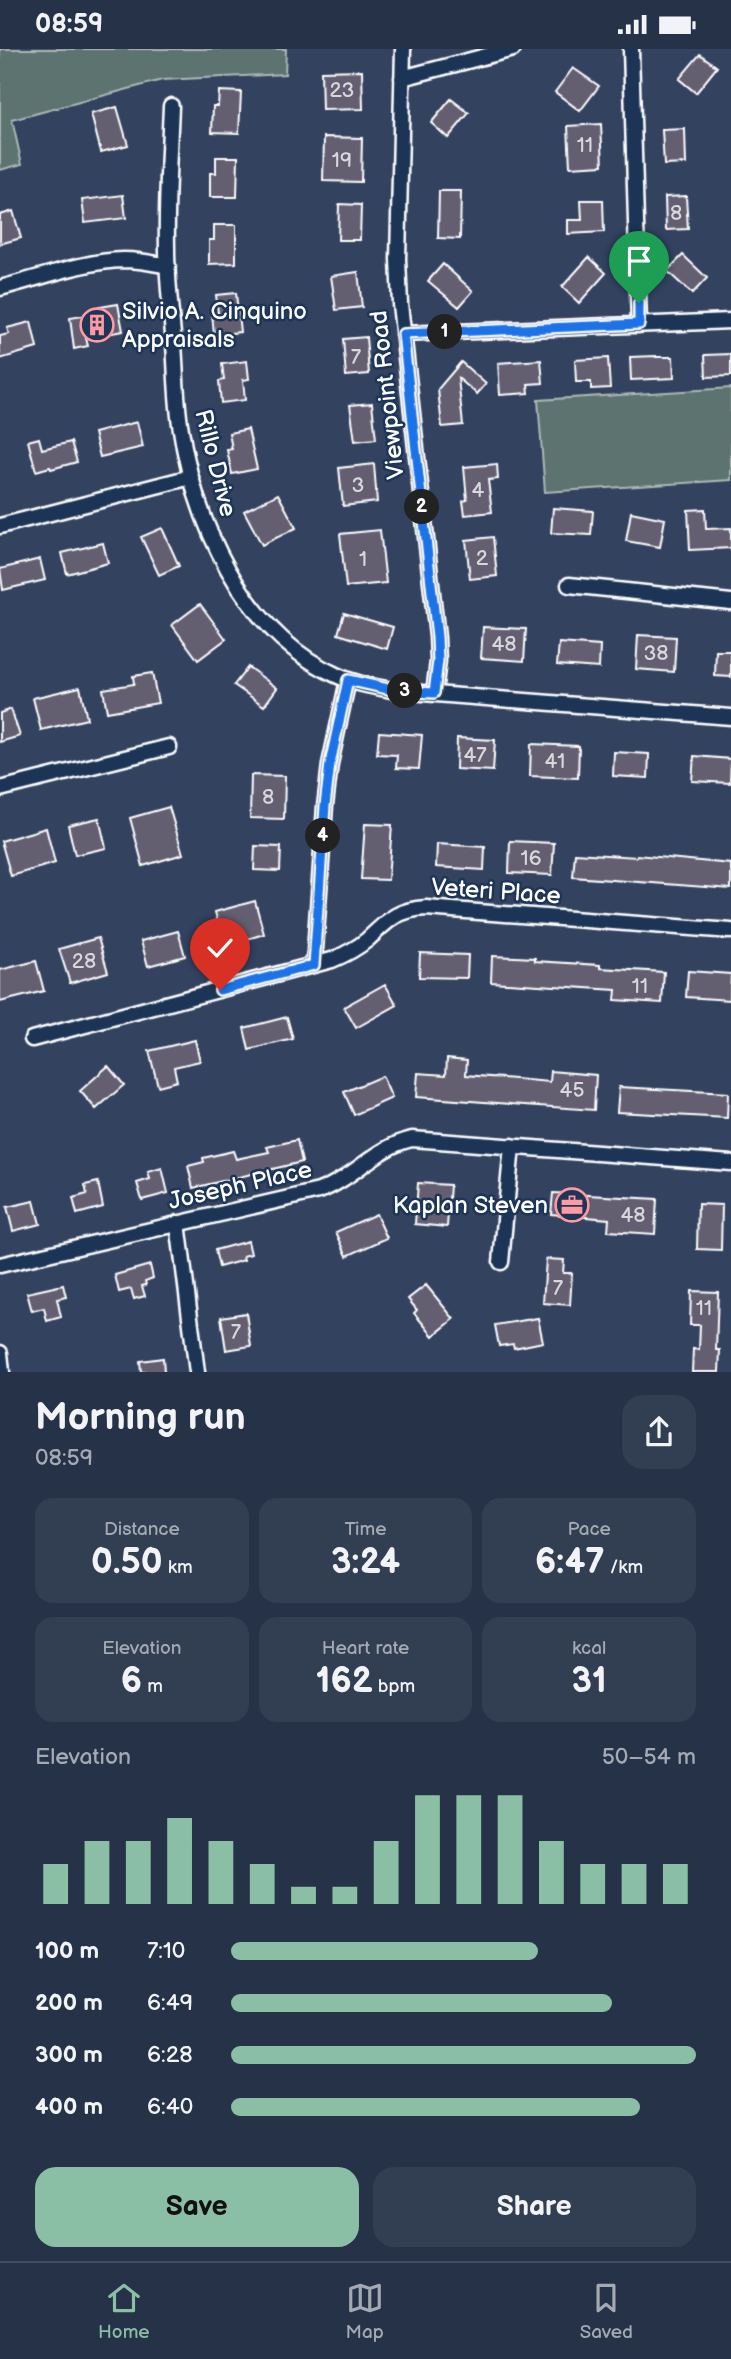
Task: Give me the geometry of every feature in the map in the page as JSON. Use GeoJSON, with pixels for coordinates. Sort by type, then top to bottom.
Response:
{"type":"FeatureCollection","features":[{"type":"Feature","properties":{"kind":"street","name":"Viewpoint Road"},"geometry":{"type":"LineString","coordinates":[[402,49],[397,259],[437,637],[438,661],[434,693]]}},
{"type":"Feature","properties":{"kind":"street"},"geometry":{"type":"LineString","coordinates":[[402,78],[513,49]]}},
{"type":"Feature","properties":{"kind":"street"},"geometry":{"type":"LineString","coordinates":[[631,49],[639,324]]}},
{"type":"Feature","properties":{"kind":"street","name":"Rillo Drive"},"geometry":{"type":"LineString","coordinates":[[171,106],[168,266],[180,423],[191,477],[211,536],[233,578],[254,608],[284,640],[308,659],[348,680],[397,691],[731,717]]}},
{"type":"Feature","properties":{"kind":"street"},"geometry":{"type":"LineString","coordinates":[[0,288],[112,262],[144,261],[168,266]]}},
{"type":"Feature","properties":{"kind":"street"},"geometry":{"type":"LineString","coordinates":[[403,334],[731,321]]}},
{"type":"Feature","properties":{"kind":"street"},"geometry":{"type":"LineString","coordinates":[[0,526],[191,477]]}},
{"type":"Feature","properties":{"kind":"street"},"geometry":{"type":"LineString","coordinates":[[569,585],[731,602]]}},
{"type":"Feature","properties":{"kind":"street"},"geometry":{"type":"LineString","coordinates":[[314,965],[330,764],[348,680]]}},
{"type":"Feature","properties":{"kind":"street"},"geometry":{"type":"LineString","coordinates":[[0,789],[169,747]]}},
{"type":"Feature","properties":{"kind":"street","name":"Veteri Place"},"geometry":{"type":"LineString","coordinates":[[32,1039],[314,965],[350,952],[384,923],[411,909],[731,931]]}},
{"type":"Feature","properties":{"kind":"street","name":"Joseph Place"},"geometry":{"type":"LineString","coordinates":[[0,1265],[319,1191],[356,1172],[382,1150],[404,1141],[423,1139],[731,1163]]}},
{"type":"Feature","properties":{"kind":"street"},"geometry":{"type":"LineString","coordinates":[[501,1262],[512,1146]]}},
{"type":"Feature","properties":{"kind":"street"},"geometry":{"type":"LineString","coordinates":[[178,1223],[197,1372]]}},
{"type":"Feature","properties":{"kind":"street"},"geometry":{"type":"LineString","coordinates":[[0,1353],[2,1372]]}},
{"type":"Feature","properties":{"kind":"green space"},"geometry":{"type":"Polygon","coordinates":[[[0,49],[286,49],[285,74],[162,80],[12,120],[22,164],[0,170],[0,49]]]}},
{"type":"Feature","properties":{"kind":"green space"},"geometry":{"type":"Polygon","coordinates":[[[731,388],[731,480],[545,492],[538,400],[731,388]]]}},
{"type":"Feature","properties":{"kind":"building"},"geometry":{"type":"Polygon","coordinates":[[[700,54],[717,67],[696,93],[679,79],[700,54]]]}},
{"type":"Feature","properties":{"kind":"building"},"geometry":{"type":"Polygon","coordinates":[[[573,68],[599,86],[580,111],[555,92],[573,68]]]}},
{"type":"Feature","properties":{"kind":"building"},"geometry":{"type":"Polygon","coordinates":[[[362,70],[363,109],[322,110],[321,71],[362,70]]]}},
{"type":"Feature","properties":{"kind":"building"},"geometry":{"type":"Polygon","coordinates":[[[219,91],[241,92],[239,133],[212,132],[213,106],[218,106],[219,91]]]}},
{"type":"Feature","properties":{"kind":"building"},"geometry":{"type":"Polygon","coordinates":[[[451,99],[469,113],[448,138],[431,123],[451,99]]]}},
{"type":"Feature","properties":{"kind":"building"},"geometry":{"type":"Polygon","coordinates":[[[117,107],[128,145],[101,152],[91,114],[117,107]]]}},
{"type":"Feature","properties":{"kind":"building"},"geometry":{"type":"Polygon","coordinates":[[[601,124],[603,165],[570,167],[568,126],[601,124]]]}},
{"type":"Feature","properties":{"kind":"building"},"geometry":{"type":"Polygon","coordinates":[[[685,129],[686,164],[664,165],[662,130],[685,129]]]}},
{"type":"Feature","properties":{"kind":"building"},"geometry":{"type":"Polygon","coordinates":[[[324,137],[362,138],[361,182],[323,181],[324,137]]]}},
{"type":"Feature","properties":{"kind":"building"},"geometry":{"type":"Polygon","coordinates":[[[216,157],[238,157],[237,197],[210,197],[210,173],[216,173],[216,157]]]}},
{"type":"Feature","properties":{"kind":"building"},"geometry":{"type":"Polygon","coordinates":[[[439,191],[461,191],[460,239],[438,238],[439,191]]]}},
{"type":"Feature","properties":{"kind":"building"},"geometry":{"type":"Polygon","coordinates":[[[123,195],[126,218],[85,223],[82,200],[123,195]]]}},
{"type":"Feature","properties":{"kind":"building"},"geometry":{"type":"Polygon","coordinates":[[[686,196],[688,229],[666,230],[665,197],[686,196]]]}},
{"type":"Feature","properties":{"kind":"building"},"geometry":{"type":"Polygon","coordinates":[[[581,200],[603,200],[604,232],[568,234],[568,220],[582,220],[581,200]]]}},
{"type":"Feature","properties":{"kind":"building"},"geometry":{"type":"Polygon","coordinates":[[[339,204],[361,205],[360,240],[338,240],[339,204]]]}},
{"type":"Feature","properties":{"kind":"building"},"geometry":{"type":"Polygon","coordinates":[[[13,211],[21,238],[0,244],[0,215],[13,211]]]}},
{"type":"Feature","properties":{"kind":"building"},"geometry":{"type":"Polygon","coordinates":[[[214,225],[236,225],[236,263],[209,264],[209,240],[214,240],[214,225]]]}},
{"type":"Feature","properties":{"kind":"building"},"geometry":{"type":"Polygon","coordinates":[[[683,255],[707,278],[692,294],[667,271],[683,255]]]}},
{"type":"Feature","properties":{"kind":"building"},"geometry":{"type":"Polygon","coordinates":[[[589,257],[606,273],[579,303],[562,287],[589,257]]]}},
{"type":"Feature","properties":{"kind":"building"},"geometry":{"type":"Polygon","coordinates":[[[443,264],[473,291],[459,307],[428,281],[443,264]]]}},
{"type":"Feature","properties":{"kind":"building"},"geometry":{"type":"Polygon","coordinates":[[[358,272],[362,307],[336,310],[331,276],[358,272]]]}},
{"type":"Feature","properties":{"kind":"building"},"geometry":{"type":"Polygon","coordinates":[[[236,293],[240,332],[214,335],[212,313],[218,313],[216,295],[236,293]]]}},
{"type":"Feature","properties":{"kind":"building","name":"Silvio A. Cinquino Appraisals"},"geometry":{"type":"Polygon","coordinates":[[[118,304],[123,331],[86,338],[88,346],[74,349],[70,318],[95,314],[94,308],[118,304]]]}},
{"type":"Feature","properties":{"kind":"building"},"geometry":{"type":"Polygon","coordinates":[[[31,322],[37,348],[0,359],[0,336],[9,334],[7,328],[31,322]]]}},
{"type":"Feature","properties":{"kind":"building"},"geometry":{"type":"Polygon","coordinates":[[[366,337],[369,374],[346,376],[343,339],[366,337]]]}},
{"type":"Feature","properties":{"kind":"building"},"geometry":{"type":"Polygon","coordinates":[[[731,354],[731,376],[706,377],[705,355],[731,354]]]}},
{"type":"Feature","properties":{"kind":"building"},"geometry":{"type":"Polygon","coordinates":[[[630,357],[673,357],[674,378],[631,380],[630,357]]]}},
{"type":"Feature","properties":{"kind":"building"},"geometry":{"type":"Polygon","coordinates":[[[608,358],[610,388],[591,389],[591,382],[576,382],[575,360],[608,358]]]}},
{"type":"Feature","properties":{"kind":"building"},"geometry":{"type":"Polygon","coordinates":[[[541,360],[543,383],[528,384],[529,393],[500,395],[498,363],[541,360]]]}},
{"type":"Feature","properties":{"kind":"building"},"geometry":{"type":"Polygon","coordinates":[[[247,361],[249,379],[243,380],[245,400],[221,403],[219,381],[224,380],[222,364],[247,361]]]}},
{"type":"Feature","properties":{"kind":"building"},"geometry":{"type":"Polygon","coordinates":[[[461,362],[486,384],[477,394],[458,378],[463,425],[442,427],[438,389],[461,362]]]}},
{"type":"Feature","properties":{"kind":"building"},"geometry":{"type":"Polygon","coordinates":[[[372,403],[376,439],[355,441],[350,405],[372,403]]]}},
{"type":"Feature","properties":{"kind":"building"},"geometry":{"type":"Polygon","coordinates":[[[137,422],[143,447],[100,457],[94,433],[137,422]]]}},
{"type":"Feature","properties":{"kind":"building"},"geometry":{"type":"Polygon","coordinates":[[[248,429],[257,469],[232,474],[227,450],[232,449],[229,433],[248,429]]]}},
{"type":"Feature","properties":{"kind":"building"},"geometry":{"type":"Polygon","coordinates":[[[39,438],[42,449],[71,442],[77,462],[36,471],[28,441],[39,438]]]}},
{"type":"Feature","properties":{"kind":"building"},"geometry":{"type":"Polygon","coordinates":[[[374,464],[377,502],[343,506],[339,468],[374,464]]]}},
{"type":"Feature","properties":{"kind":"building"},"geometry":{"type":"Polygon","coordinates":[[[497,464],[498,479],[488,480],[492,512],[465,515],[463,501],[467,500],[464,467],[497,464]]]}},
{"type":"Feature","properties":{"kind":"building"},"geometry":{"type":"Polygon","coordinates":[[[278,494],[296,528],[262,545],[244,511],[278,494]]]}},
{"type":"Feature","properties":{"kind":"building"},"geometry":{"type":"Polygon","coordinates":[[[553,508],[593,511],[591,535],[551,533],[553,508]]]}},
{"type":"Feature","properties":{"kind":"building"},"geometry":{"type":"Polygon","coordinates":[[[705,509],[706,529],[731,528],[731,548],[690,550],[688,510],[705,509]]]}},
{"type":"Feature","properties":{"kind":"building"},"geometry":{"type":"Polygon","coordinates":[[[631,512],[665,519],[660,547],[626,541],[631,512]]]}},
{"type":"Feature","properties":{"kind":"building"},"geometry":{"type":"Polygon","coordinates":[[[162,528],[179,566],[159,575],[141,537],[162,528]]]}},
{"type":"Feature","properties":{"kind":"building"},"geometry":{"type":"Polygon","coordinates":[[[380,530],[386,583],[346,587],[340,534],[380,530]]]}},
{"type":"Feature","properties":{"kind":"building"},"geometry":{"type":"Polygon","coordinates":[[[493,537],[497,576],[470,579],[466,540],[493,537]]]}},
{"type":"Feature","properties":{"kind":"building"},"geometry":{"type":"Polygon","coordinates":[[[103,543],[108,563],[67,574],[62,553],[103,543]]]}},
{"type":"Feature","properties":{"kind":"building"},"geometry":{"type":"Polygon","coordinates":[[[40,559],[45,580],[3,590],[0,569],[40,559]]]}},
{"type":"Feature","properties":{"kind":"building"},"geometry":{"type":"Polygon","coordinates":[[[200,604],[226,639],[198,660],[172,625],[200,604]]]}},
{"type":"Feature","properties":{"kind":"building"},"geometry":{"type":"Polygon","coordinates":[[[344,613],[393,627],[387,649],[338,634],[344,613]]]}},
{"type":"Feature","properties":{"kind":"building"},"geometry":{"type":"Polygon","coordinates":[[[483,627],[526,629],[524,661],[481,658],[483,627]]]}},
{"type":"Feature","properties":{"kind":"building"},"geometry":{"type":"Polygon","coordinates":[[[638,635],[676,637],[674,672],[636,669],[638,635]]]}},
{"type":"Feature","properties":{"kind":"building"},"geometry":{"type":"Polygon","coordinates":[[[559,643],[600,646],[599,668],[557,665],[559,643]]]}},
{"type":"Feature","properties":{"kind":"building"},"geometry":{"type":"Polygon","coordinates":[[[716,651],[731,651],[731,677],[715,676],[716,651]]]}},
{"type":"Feature","properties":{"kind":"building"},"geometry":{"type":"Polygon","coordinates":[[[248,667],[277,688],[264,706],[234,685],[248,667]]]}},
{"type":"Feature","properties":{"kind":"building"},"geometry":{"type":"Polygon","coordinates":[[[152,673],[158,703],[107,712],[103,689],[134,684],[133,676],[152,673]]]}},
{"type":"Feature","properties":{"kind":"building"},"geometry":{"type":"Polygon","coordinates":[[[80,687],[87,719],[41,730],[33,698],[80,687]]]}},
{"type":"Feature","properties":{"kind":"building"},"geometry":{"type":"Polygon","coordinates":[[[11,709],[20,736],[0,742],[0,713],[11,709]]]}},
{"type":"Feature","properties":{"kind":"building"},"geometry":{"type":"Polygon","coordinates":[[[379,732],[422,735],[419,769],[396,768],[397,755],[377,754],[379,732]]]}},
{"type":"Feature","properties":{"kind":"building"},"geometry":{"type":"Polygon","coordinates":[[[457,738],[495,740],[493,771],[456,769],[457,738]]]}},
{"type":"Feature","properties":{"kind":"building"},"geometry":{"type":"Polygon","coordinates":[[[531,744],[579,746],[578,778],[530,776],[531,744]]]}},
{"type":"Feature","properties":{"kind":"building"},"geometry":{"type":"Polygon","coordinates":[[[614,752],[649,754],[648,778],[613,776],[614,752]]]}},
{"type":"Feature","properties":{"kind":"building"},"geometry":{"type":"Polygon","coordinates":[[[694,756],[731,759],[730,783],[692,781],[694,756]]]}},
{"type":"Feature","properties":{"kind":"building"},"geometry":{"type":"Polygon","coordinates":[[[251,775],[285,776],[284,819],[250,818],[251,775]]]}},
{"type":"Feature","properties":{"kind":"building"},"geometry":{"type":"Polygon","coordinates":[[[169,807],[183,854],[143,866],[130,818],[169,807]]]}},
{"type":"Feature","properties":{"kind":"building"},"geometry":{"type":"Polygon","coordinates":[[[99,818],[106,848],[75,855],[68,825],[99,818]]]}},
{"type":"Feature","properties":{"kind":"building"},"geometry":{"type":"Polygon","coordinates":[[[365,824],[392,825],[388,880],[361,879],[365,824]]]}},
{"type":"Feature","properties":{"kind":"building"},"geometry":{"type":"Polygon","coordinates":[[[46,828],[55,863],[11,876],[1,841],[46,828]]]}},
{"type":"Feature","properties":{"kind":"building"},"geometry":{"type":"Polygon","coordinates":[[[510,841],[554,843],[552,875],[509,873],[510,841]]]}},
{"type":"Feature","properties":{"kind":"building"},"geometry":{"type":"Polygon","coordinates":[[[437,844],[485,847],[484,870],[436,867],[437,844]]]}},
{"type":"Feature","properties":{"kind":"building"},"geometry":{"type":"Polygon","coordinates":[[[255,846],[281,847],[280,871],[254,870],[255,846]]]}},
{"type":"Feature","properties":{"kind":"building"},"geometry":{"type":"Polygon","coordinates":[[[575,853],[637,855],[731,864],[731,889],[573,877],[575,853]]]}},
{"type":"Feature","properties":{"kind":"building"},"geometry":{"type":"Polygon","coordinates":[[[255,901],[264,934],[224,946],[215,912],[255,901]]]}},
{"type":"Feature","properties":{"kind":"building"},"geometry":{"type":"Polygon","coordinates":[[[178,931],[185,956],[148,966],[141,941],[178,931]]]}},
{"type":"Feature","properties":{"kind":"building"},"geometry":{"type":"Polygon","coordinates":[[[98,938],[108,972],[70,983],[59,949],[98,938]]]}},
{"type":"Feature","properties":{"kind":"building"},"geometry":{"type":"Polygon","coordinates":[[[420,953],[468,955],[467,978],[419,977],[420,953]]]}},
{"type":"Feature","properties":{"kind":"building"},"geometry":{"type":"Polygon","coordinates":[[[492,956],[664,972],[662,1003],[615,1000],[616,990],[491,982],[492,956]]]}},
{"type":"Feature","properties":{"kind":"building"},"geometry":{"type":"Polygon","coordinates":[[[36,961],[44,991],[0,1002],[0,970],[36,961]]]}},
{"type":"Feature","properties":{"kind":"building"},"geometry":{"type":"Polygon","coordinates":[[[688,971],[731,974],[730,1000],[686,997],[688,971]]]}},
{"type":"Feature","properties":{"kind":"building"},"geometry":{"type":"Polygon","coordinates":[[[385,984],[397,1005],[356,1028],[344,1007],[385,984]]]}},
{"type":"Feature","properties":{"kind":"building"},"geometry":{"type":"Polygon","coordinates":[[[287,1017],[293,1039],[249,1050],[244,1028],[287,1017]]]}},
{"type":"Feature","properties":{"kind":"building"},"geometry":{"type":"Polygon","coordinates":[[[195,1040],[200,1061],[174,1067],[177,1081],[158,1086],[149,1051],[195,1040]]]}},
{"type":"Feature","properties":{"kind":"building"},"geometry":{"type":"Polygon","coordinates":[[[447,1058],[467,1060],[466,1075],[550,1082],[551,1071],[596,1075],[594,1110],[416,1097],[418,1073],[446,1075],[447,1058]]]}},
{"type":"Feature","properties":{"kind":"building"},"geometry":{"type":"Polygon","coordinates":[[[108,1066],[124,1085],[96,1109],[80,1091],[108,1066]]]}},
{"type":"Feature","properties":{"kind":"building"},"geometry":{"type":"Polygon","coordinates":[[[382,1076],[392,1098],[354,1115],[344,1092],[382,1076]]]}},
{"type":"Feature","properties":{"kind":"building"},"geometry":{"type":"Polygon","coordinates":[[[619,1087],[728,1093],[727,1118],[617,1112],[619,1087]]]}},
{"type":"Feature","properties":{"kind":"building"},"geometry":{"type":"Polygon","coordinates":[[[297,1140],[302,1162],[193,1188],[188,1166],[204,1162],[203,1158],[233,1151],[236,1159],[269,1152],[267,1147],[297,1140]]]}},
{"type":"Feature","properties":{"kind":"building"},"geometry":{"type":"Polygon","coordinates":[[[162,1168],[168,1193],[142,1200],[137,1183],[150,1179],[148,1172],[162,1168]]]}},
{"type":"Feature","properties":{"kind":"building"},"geometry":{"type":"Polygon","coordinates":[[[98,1182],[103,1207],[77,1214],[73,1198],[87,1194],[85,1185],[98,1182]]]}},
{"type":"Feature","properties":{"kind":"building"},"geometry":{"type":"Polygon","coordinates":[[[418,1183],[450,1185],[447,1227],[415,1224],[418,1183]]]}},
{"type":"Feature","properties":{"kind":"building"},"geometry":{"type":"Polygon","coordinates":[[[553,1193],[657,1199],[655,1234],[608,1231],[609,1219],[551,1214],[553,1193]]]}},
{"type":"Feature","properties":{"kind":"building"},"geometry":{"type":"Polygon","coordinates":[[[34,1201],[40,1224],[13,1231],[7,1207],[34,1201]]]}},
{"type":"Feature","properties":{"kind":"building"},"geometry":{"type":"Polygon","coordinates":[[[698,1204],[722,1205],[721,1250],[697,1249],[698,1204]]]}},
{"type":"Feature","properties":{"kind":"building"},"geometry":{"type":"Polygon","coordinates":[[[376,1214],[387,1238],[347,1256],[336,1232],[376,1214]]]}},
{"type":"Feature","properties":{"kind":"building"},"geometry":{"type":"Polygon","coordinates":[[[248,1241],[251,1254],[243,1256],[244,1260],[219,1267],[215,1250],[248,1241]]]}},
{"type":"Feature","properties":{"kind":"building"},"geometry":{"type":"Polygon","coordinates":[[[546,1259],[564,1260],[563,1273],[572,1273],[570,1305],[543,1303],[546,1259]]]}},
{"type":"Feature","properties":{"kind":"building"},"geometry":{"type":"Polygon","coordinates":[[[150,1265],[153,1278],[145,1281],[146,1285],[142,1286],[145,1296],[134,1299],[131,1289],[119,1292],[115,1275],[150,1265]]]}},
{"type":"Feature","properties":{"kind":"building"},"geometry":{"type":"Polygon","coordinates":[[[63,1285],[66,1297],[57,1299],[61,1317],[47,1321],[44,1308],[32,1311],[27,1293],[63,1285]]]}},
{"type":"Feature","properties":{"kind":"building"},"geometry":{"type":"Polygon","coordinates":[[[426,1285],[454,1319],[433,1336],[414,1313],[417,1310],[408,1299],[426,1285]]]}},
{"type":"Feature","properties":{"kind":"building"},"geometry":{"type":"Polygon","coordinates":[[[691,1291],[718,1292],[716,1350],[720,1350],[719,1372],[692,1372],[693,1349],[699,1350],[700,1325],[690,1325],[691,1291]]]}},
{"type":"Feature","properties":{"kind":"building"},"geometry":{"type":"Polygon","coordinates":[[[246,1313],[251,1346],[226,1350],[221,1317],[246,1313]]]}},
{"type":"Feature","properties":{"kind":"building"},"geometry":{"type":"Polygon","coordinates":[[[538,1318],[543,1342],[514,1348],[513,1344],[499,1346],[495,1325],[538,1318]]]}},
{"type":"Feature","properties":{"kind":"building"},"geometry":{"type":"Polygon","coordinates":[[[163,1358],[164,1372],[141,1372],[140,1361],[163,1358]]]}},
{"type":"Feature","properties":{"kind":"place","name":"Silvio A. Cinquino Appraisals"},"geometry":{"type":"Point","coordinates":[97,325]}},
{"type":"Feature","properties":{"kind":"place","name":"Kaplan Steven"},"geometry":{"type":"Point","coordinates":[572,1205]}},
{"type":"Feature","properties":{"kind":"route"},"geometry":{"type":"LineString","coordinates":[[220,990],[314,965],[330,764],[348,680],[397,691],[434,693],[438,661],[437,637],[403,334],[639,324],[639,303]]}}]}
